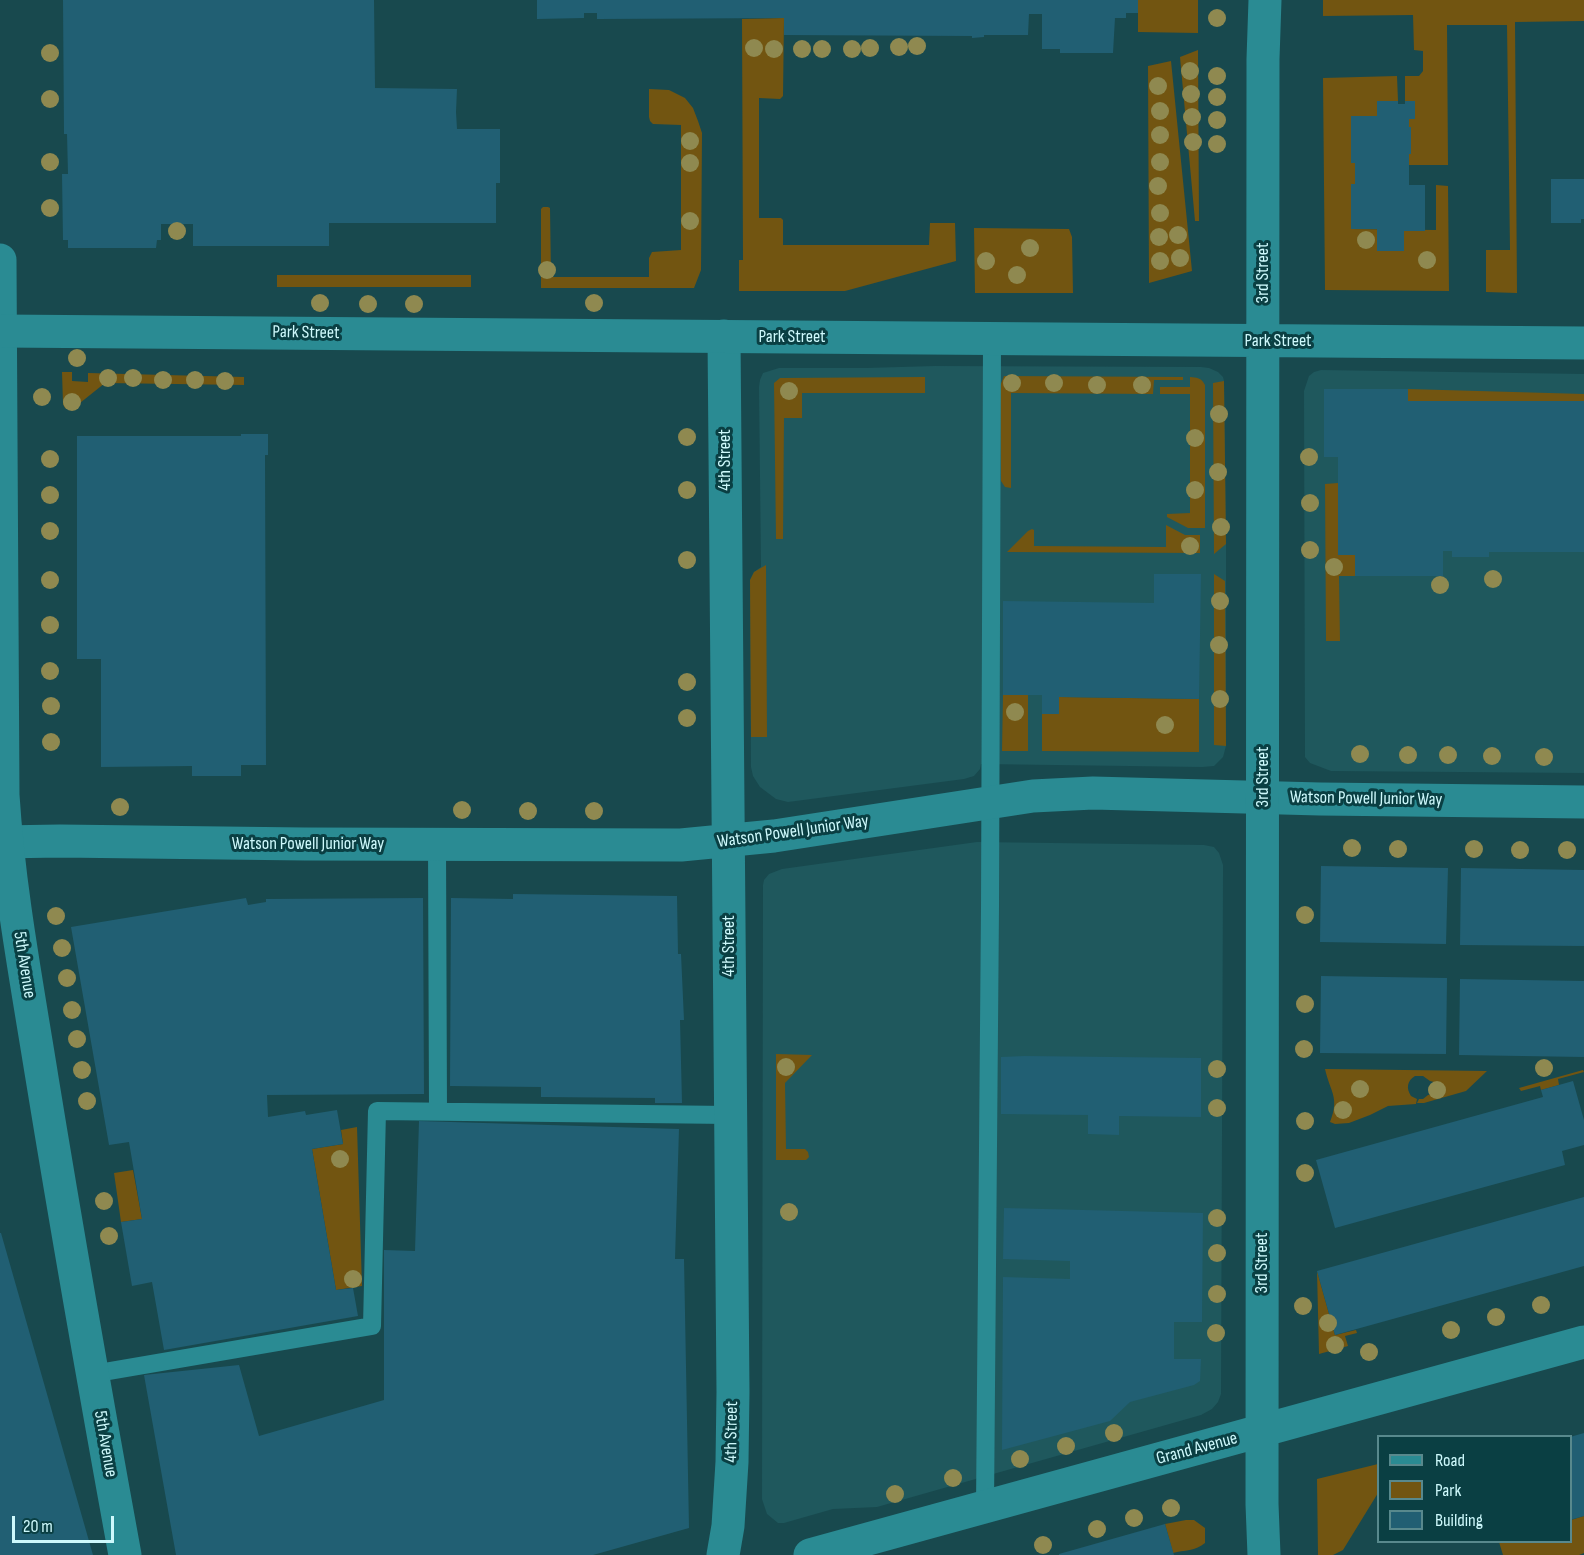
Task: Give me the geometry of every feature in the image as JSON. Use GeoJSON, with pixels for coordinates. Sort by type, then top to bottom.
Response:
{"type":"FeatureCollection","features":[{"type":"Feature","properties":{"kind":"street","name":"3rd Street"},"geometry":{"type":"LineString","coordinates":[[1264,1555],[1262,1431],[1263,59],[1265,0]]}},
{"type":"Feature","properties":{"kind":"street","name":"5th Avenue"},"geometry":{"type":"LineString","coordinates":[[0,260],[3,842],[92,1374],[125,1555]]}},
{"type":"Feature","properties":{"kind":"street","name":"Park Street"},"geometry":{"type":"LineString","coordinates":[[0,331],[1584,343]]}},
{"type":"Feature","properties":{"kind":"street","name":"4th Street"},"geometry":{"type":"LineString","coordinates":[[723,1555],[728,1526],[732,1462],[733,1392],[724,336]]}},
{"type":"Feature","properties":{"kind":"street","name":"Watson Powell Junior Way"},"geometry":{"type":"LineString","coordinates":[[3,842],[681,845],[728,842],[990,802],[1075,793],[1584,802]]}},
{"type":"Feature","properties":{"kind":"street","name":"Grand Avenue"},"geometry":{"type":"LineString","coordinates":[[810,1555],[1584,1342]]}},
{"type":"Feature","properties":{"kind":"lane"},"geometry":{"type":"LineString","coordinates":[[985,1507],[992,339]]}},
{"type":"Feature","properties":{"kind":"lane"},"geometry":{"type":"LineString","coordinates":[[437,844],[438,1111]]}},
{"type":"Feature","properties":{"kind":"lane"},"geometry":{"type":"LineString","coordinates":[[92,1374],[372,1326],[377,1111],[730,1115]]}},
{"type":"Feature","properties":{"kind":"shaded area"},"geometry":{"type":"Polygon","coordinates":[[[1201,367],[1218,372],[1223,377],[1226,746],[1223,757],[1214,766],[981,764],[974,776],[964,779],[788,802],[776,799],[760,787],[753,776],[751,767],[750,580],[754,572],[761,567],[760,380],[763,373],[779,368],[1201,367]]]}},
{"type":"Feature","properties":{"kind":"shaded area"},"geometry":{"type":"Polygon","coordinates":[[[1321,370],[1584,374],[1584,773],[1331,771],[1310,763],[1305,757],[1304,391],[1309,376],[1321,370]]]}},
{"type":"Feature","properties":{"kind":"shaded area"},"geometry":{"type":"Polygon","coordinates":[[[977,842],[1204,845],[1214,847],[1219,853],[1223,865],[1221,1394],[1212,1409],[1201,1415],[877,1507],[833,1509],[778,1523],[767,1514],[762,1499],[764,880],[769,874],[782,869],[977,842]]]}},
{"type":"Feature","properties":{"kind":"green space"},"geometry":{"type":"Polygon","coordinates":[[[1138,0],[1198,0],[1198,33],[1138,32],[1138,0]]]}},
{"type":"Feature","properties":{"kind":"green space"},"geometry":{"type":"Polygon","coordinates":[[[1323,0],[1584,0],[1584,21],[1515,22],[1517,293],[1486,292],[1486,250],[1510,250],[1507,25],[1447,25],[1448,165],[1409,165],[1411,127],[1409,127],[1409,119],[1415,101],[1405,101],[1405,76],[1419,76],[1423,71],[1423,51],[1414,50],[1413,15],[1323,16],[1323,0]]]}},
{"type":"Feature","properties":{"kind":"green space"},"geometry":{"type":"Polygon","coordinates":[[[784,18],[783,96],[780,99],[759,98],[759,218],[781,218],[783,220],[783,245],[929,245],[930,223],[955,223],[956,261],[845,291],[739,291],[739,260],[743,260],[742,19],[784,18]]]}},
{"type":"Feature","properties":{"kind":"green space"},"geometry":{"type":"Polygon","coordinates":[[[1198,50],[1199,221],[1195,221],[1180,57],[1198,50]]]}},
{"type":"Feature","properties":{"kind":"green space"},"geometry":{"type":"Polygon","coordinates":[[[1171,61],[1192,271],[1149,283],[1148,66],[1171,61]]]}},
{"type":"Feature","properties":{"kind":"green space"},"geometry":{"type":"Polygon","coordinates":[[[1397,76],[1398,101],[1377,101],[1377,116],[1351,117],[1351,163],[1355,163],[1355,184],[1351,185],[1351,229],[1436,230],[1436,185],[1448,186],[1449,291],[1325,290],[1323,78],[1397,76]]]}},
{"type":"Feature","properties":{"kind":"green space"},"geometry":{"type":"Polygon","coordinates":[[[649,89],[669,90],[685,98],[693,108],[702,133],[701,270],[694,288],[541,288],[541,209],[543,207],[550,208],[551,277],[649,277],[649,258],[652,252],[681,250],[681,125],[653,124],[650,121],[649,89]]]}},
{"type":"Feature","properties":{"kind":"green space"},"geometry":{"type":"Polygon","coordinates":[[[974,228],[1069,229],[1072,237],[1073,293],[975,293],[974,228]]]}},
{"type":"Feature","properties":{"kind":"green space"},"geometry":{"type":"Polygon","coordinates":[[[277,275],[471,275],[471,287],[277,287],[277,275]]]}},
{"type":"Feature","properties":{"kind":"green space"},"geometry":{"type":"Polygon","coordinates":[[[62,372],[72,372],[72,381],[88,382],[88,373],[244,377],[244,385],[105,383],[75,407],[69,409],[63,404],[62,372]]]}},
{"type":"Feature","properties":{"kind":"green space"},"geometry":{"type":"Polygon","coordinates":[[[1004,376],[1183,377],[1183,380],[1154,380],[1153,394],[1011,393],[1011,488],[1005,487],[1001,481],[1000,386],[1004,376]]]}},
{"type":"Feature","properties":{"kind":"green space"},"geometry":{"type":"Polygon","coordinates":[[[925,377],[925,393],[802,393],[802,418],[784,418],[783,539],[776,539],[774,383],[780,378],[925,377]]]}},
{"type":"Feature","properties":{"kind":"green space"},"geometry":{"type":"Polygon","coordinates":[[[1190,377],[1200,379],[1205,385],[1205,528],[1188,528],[1167,517],[1167,514],[1190,513],[1190,394],[1160,394],[1160,387],[1190,387],[1190,377]]]}},
{"type":"Feature","properties":{"kind":"green space"},"geometry":{"type":"Polygon","coordinates":[[[1224,381],[1226,544],[1214,554],[1213,383],[1224,381]]]}},
{"type":"Feature","properties":{"kind":"green space"},"geometry":{"type":"Polygon","coordinates":[[[1408,389],[1584,394],[1584,401],[1408,401],[1408,389]]]}},
{"type":"Feature","properties":{"kind":"green space"},"geometry":{"type":"Polygon","coordinates":[[[1338,483],[1338,555],[1355,555],[1355,576],[1339,576],[1340,641],[1326,641],[1325,484],[1338,483]]]}},
{"type":"Feature","properties":{"kind":"green space"},"geometry":{"type":"Polygon","coordinates":[[[1166,525],[1185,535],[1200,535],[1200,553],[1007,552],[1032,529],[1034,530],[1034,546],[1166,547],[1166,525]]]}},
{"type":"Feature","properties":{"kind":"green space"},"geometry":{"type":"Polygon","coordinates":[[[766,565],[767,737],[751,737],[750,580],[754,572],[766,565]]]}},
{"type":"Feature","properties":{"kind":"green space"},"geometry":{"type":"Polygon","coordinates":[[[1214,574],[1225,581],[1226,746],[1214,745],[1214,574]]]}},
{"type":"Feature","properties":{"kind":"green space"},"geometry":{"type":"Polygon","coordinates":[[[1003,695],[1028,695],[1028,751],[1002,751],[1003,695]]]}},
{"type":"Feature","properties":{"kind":"green space"},"geometry":{"type":"Polygon","coordinates":[[[1059,697],[1199,699],[1199,752],[1042,751],[1042,714],[1059,714],[1059,697]]]}},
{"type":"Feature","properties":{"kind":"green space"},"geometry":{"type":"Polygon","coordinates":[[[776,1054],[812,1055],[785,1083],[786,1149],[805,1149],[809,1157],[806,1160],[776,1160],[776,1054]]]}},
{"type":"Feature","properties":{"kind":"green space"},"geometry":{"type":"Polygon","coordinates":[[[1325,1069],[1487,1071],[1466,1091],[1424,1103],[1417,1103],[1419,1099],[1428,1095],[1442,1093],[1444,1089],[1441,1084],[1423,1076],[1415,1076],[1409,1082],[1408,1090],[1411,1096],[1417,1099],[1416,1104],[1388,1106],[1349,1123],[1335,1124],[1330,1122],[1334,1100],[1325,1069]]]}},
{"type":"Feature","properties":{"kind":"green space"},"geometry":{"type":"Polygon","coordinates":[[[1583,1070],[1584,1072],[1558,1079],[1559,1085],[1541,1090],[1540,1086],[1521,1091],[1519,1088],[1583,1070]]]}},
{"type":"Feature","properties":{"kind":"green space"},"geometry":{"type":"Polygon","coordinates":[[[357,1127],[362,1286],[336,1290],[312,1149],[343,1144],[341,1130],[357,1127]]]}},
{"type":"Feature","properties":{"kind":"green space"},"geometry":{"type":"Polygon","coordinates":[[[133,1170],[142,1219],[121,1222],[114,1173],[133,1170]]]}},
{"type":"Feature","properties":{"kind":"green space"},"geometry":{"type":"Polygon","coordinates":[[[1317,1271],[1335,1335],[1356,1330],[1357,1333],[1345,1336],[1348,1346],[1319,1354],[1317,1271]]]}},
{"type":"Feature","properties":{"kind":"green space"},"geometry":{"type":"Polygon","coordinates":[[[1377,1464],[1377,1495],[1343,1550],[1333,1555],[1318,1555],[1317,1479],[1377,1464]]]}},
{"type":"Feature","properties":{"kind":"green space"},"geometry":{"type":"Polygon","coordinates":[[[1584,1516],[1584,1553],[1579,1555],[1503,1555],[1499,1543],[1572,1543],[1572,1520],[1584,1516]]]}},
{"type":"Feature","properties":{"kind":"green space"},"geometry":{"type":"Polygon","coordinates":[[[1194,1520],[1205,1528],[1205,1543],[1194,1549],[1173,1553],[1165,1524],[1194,1520]]]}},
{"type":"Feature","properties":{"kind":"building"},"geometry":{"type":"Polygon","coordinates":[[[63,0],[374,0],[375,88],[457,89],[457,129],[500,129],[500,183],[496,183],[496,223],[329,223],[329,246],[193,246],[193,224],[161,224],[161,240],[157,240],[156,248],[68,248],[68,240],[63,240],[62,174],[68,174],[67,134],[64,134],[63,0]]]}},
{"type":"Feature","properties":{"kind":"building"},"geometry":{"type":"Polygon","coordinates":[[[537,0],[1138,0],[1138,13],[1126,13],[1126,18],[1115,18],[1113,53],[1060,53],[1060,49],[1042,49],[1042,14],[1029,14],[1028,35],[984,35],[984,37],[972,38],[972,36],[784,35],[784,18],[597,19],[597,13],[584,13],[584,18],[537,19],[537,0]]]}},
{"type":"Feature","properties":{"kind":"building"},"geometry":{"type":"Polygon","coordinates":[[[1377,101],[1398,101],[1398,104],[1405,104],[1405,101],[1415,101],[1415,119],[1409,119],[1411,154],[1409,154],[1409,185],[1425,185],[1425,231],[1404,231],[1404,251],[1377,251],[1377,229],[1351,229],[1351,184],[1355,184],[1355,163],[1351,163],[1351,116],[1377,116],[1377,101]]]}},
{"type":"Feature","properties":{"kind":"building"},"geometry":{"type":"Polygon","coordinates":[[[1551,179],[1584,179],[1584,219],[1581,219],[1581,223],[1551,223],[1551,179]]]}},
{"type":"Feature","properties":{"kind":"building"},"geometry":{"type":"Polygon","coordinates":[[[1324,389],[1408,389],[1408,401],[1584,401],[1584,552],[1489,552],[1489,557],[1452,557],[1452,551],[1443,551],[1443,576],[1355,576],[1355,555],[1338,555],[1338,457],[1324,457],[1324,389]]]}},
{"type":"Feature","properties":{"kind":"building"},"geometry":{"type":"Polygon","coordinates":[[[241,434],[268,434],[268,455],[265,455],[266,765],[241,765],[241,776],[192,776],[192,766],[101,767],[101,659],[77,659],[77,436],[241,436],[241,434]]]}},
{"type":"Feature","properties":{"kind":"building"},"geometry":{"type":"Polygon","coordinates":[[[1154,574],[1201,574],[1199,699],[1059,697],[1059,714],[1042,714],[1042,695],[1003,695],[1003,601],[1154,603],[1154,574]]]}},
{"type":"Feature","properties":{"kind":"building"},"geometry":{"type":"Polygon","coordinates":[[[1321,866],[1448,868],[1446,944],[1320,942],[1321,866]]]}},
{"type":"Feature","properties":{"kind":"building"},"geometry":{"type":"Polygon","coordinates":[[[1461,868],[1584,870],[1584,946],[1460,945],[1461,868]]]}},
{"type":"Feature","properties":{"kind":"building"},"geometry":{"type":"Polygon","coordinates":[[[513,894],[677,896],[678,954],[681,954],[684,1020],[680,1020],[682,1103],[655,1103],[655,1098],[541,1097],[541,1087],[450,1086],[451,898],[513,899],[513,894]]]}},
{"type":"Feature","properties":{"kind":"building"},"geometry":{"type":"Polygon","coordinates":[[[246,898],[248,905],[266,902],[266,899],[423,898],[424,1094],[267,1095],[268,1117],[305,1111],[306,1115],[337,1110],[343,1144],[312,1149],[336,1290],[353,1288],[358,1316],[164,1350],[152,1282],[132,1286],[121,1222],[142,1219],[129,1142],[109,1145],[71,927],[246,898]]]}},
{"type":"Feature","properties":{"kind":"building"},"geometry":{"type":"Polygon","coordinates":[[[1321,976],[1447,978],[1446,1054],[1320,1053],[1321,976]]]}},
{"type":"Feature","properties":{"kind":"building"},"geometry":{"type":"Polygon","coordinates":[[[1460,979],[1584,981],[1584,1057],[1459,1055],[1460,979]]]}},
{"type":"Feature","properties":{"kind":"building"},"geometry":{"type":"Polygon","coordinates":[[[1001,1057],[1201,1058],[1201,1117],[1119,1116],[1119,1135],[1088,1134],[1088,1115],[1001,1114],[1001,1057]]]}},
{"type":"Feature","properties":{"kind":"building"},"geometry":{"type":"Polygon","coordinates":[[[1573,1081],[1584,1120],[1584,1145],[1562,1151],[1565,1165],[1335,1228],[1316,1160],[1543,1097],[1541,1090],[1573,1081]]]}},
{"type":"Feature","properties":{"kind":"building"},"geometry":{"type":"Polygon","coordinates":[[[419,1121],[679,1129],[675,1259],[684,1259],[689,1528],[593,1555],[176,1555],[144,1375],[239,1365],[259,1436],[384,1400],[384,1250],[415,1251],[419,1121]]]}},
{"type":"Feature","properties":{"kind":"building"},"geometry":{"type":"Polygon","coordinates":[[[1584,1197],[1584,1266],[1335,1335],[1317,1271],[1584,1197]]]}},
{"type":"Feature","properties":{"kind":"building"},"geometry":{"type":"Polygon","coordinates":[[[1004,1208],[1203,1213],[1202,1322],[1174,1322],[1174,1359],[1201,1359],[1200,1381],[1194,1385],[1130,1402],[1110,1421],[1002,1450],[1003,1277],[1070,1279],[1070,1261],[1003,1259],[1004,1208]]]}},
{"type":"Feature","properties":{"kind":"building"},"geometry":{"type":"Polygon","coordinates":[[[1,1233],[93,1555],[0,1555],[1,1233]]]}},
{"type":"Feature","properties":{"kind":"building"},"geometry":{"type":"Polygon","coordinates":[[[1584,1433],[1584,1516],[1572,1519],[1572,1436],[1584,1433]]]}},
{"type":"Feature","properties":{"kind":"building"},"geometry":{"type":"Polygon","coordinates":[[[1165,1524],[1174,1555],[1059,1555],[1059,1554],[1165,1524]]]}}]}
